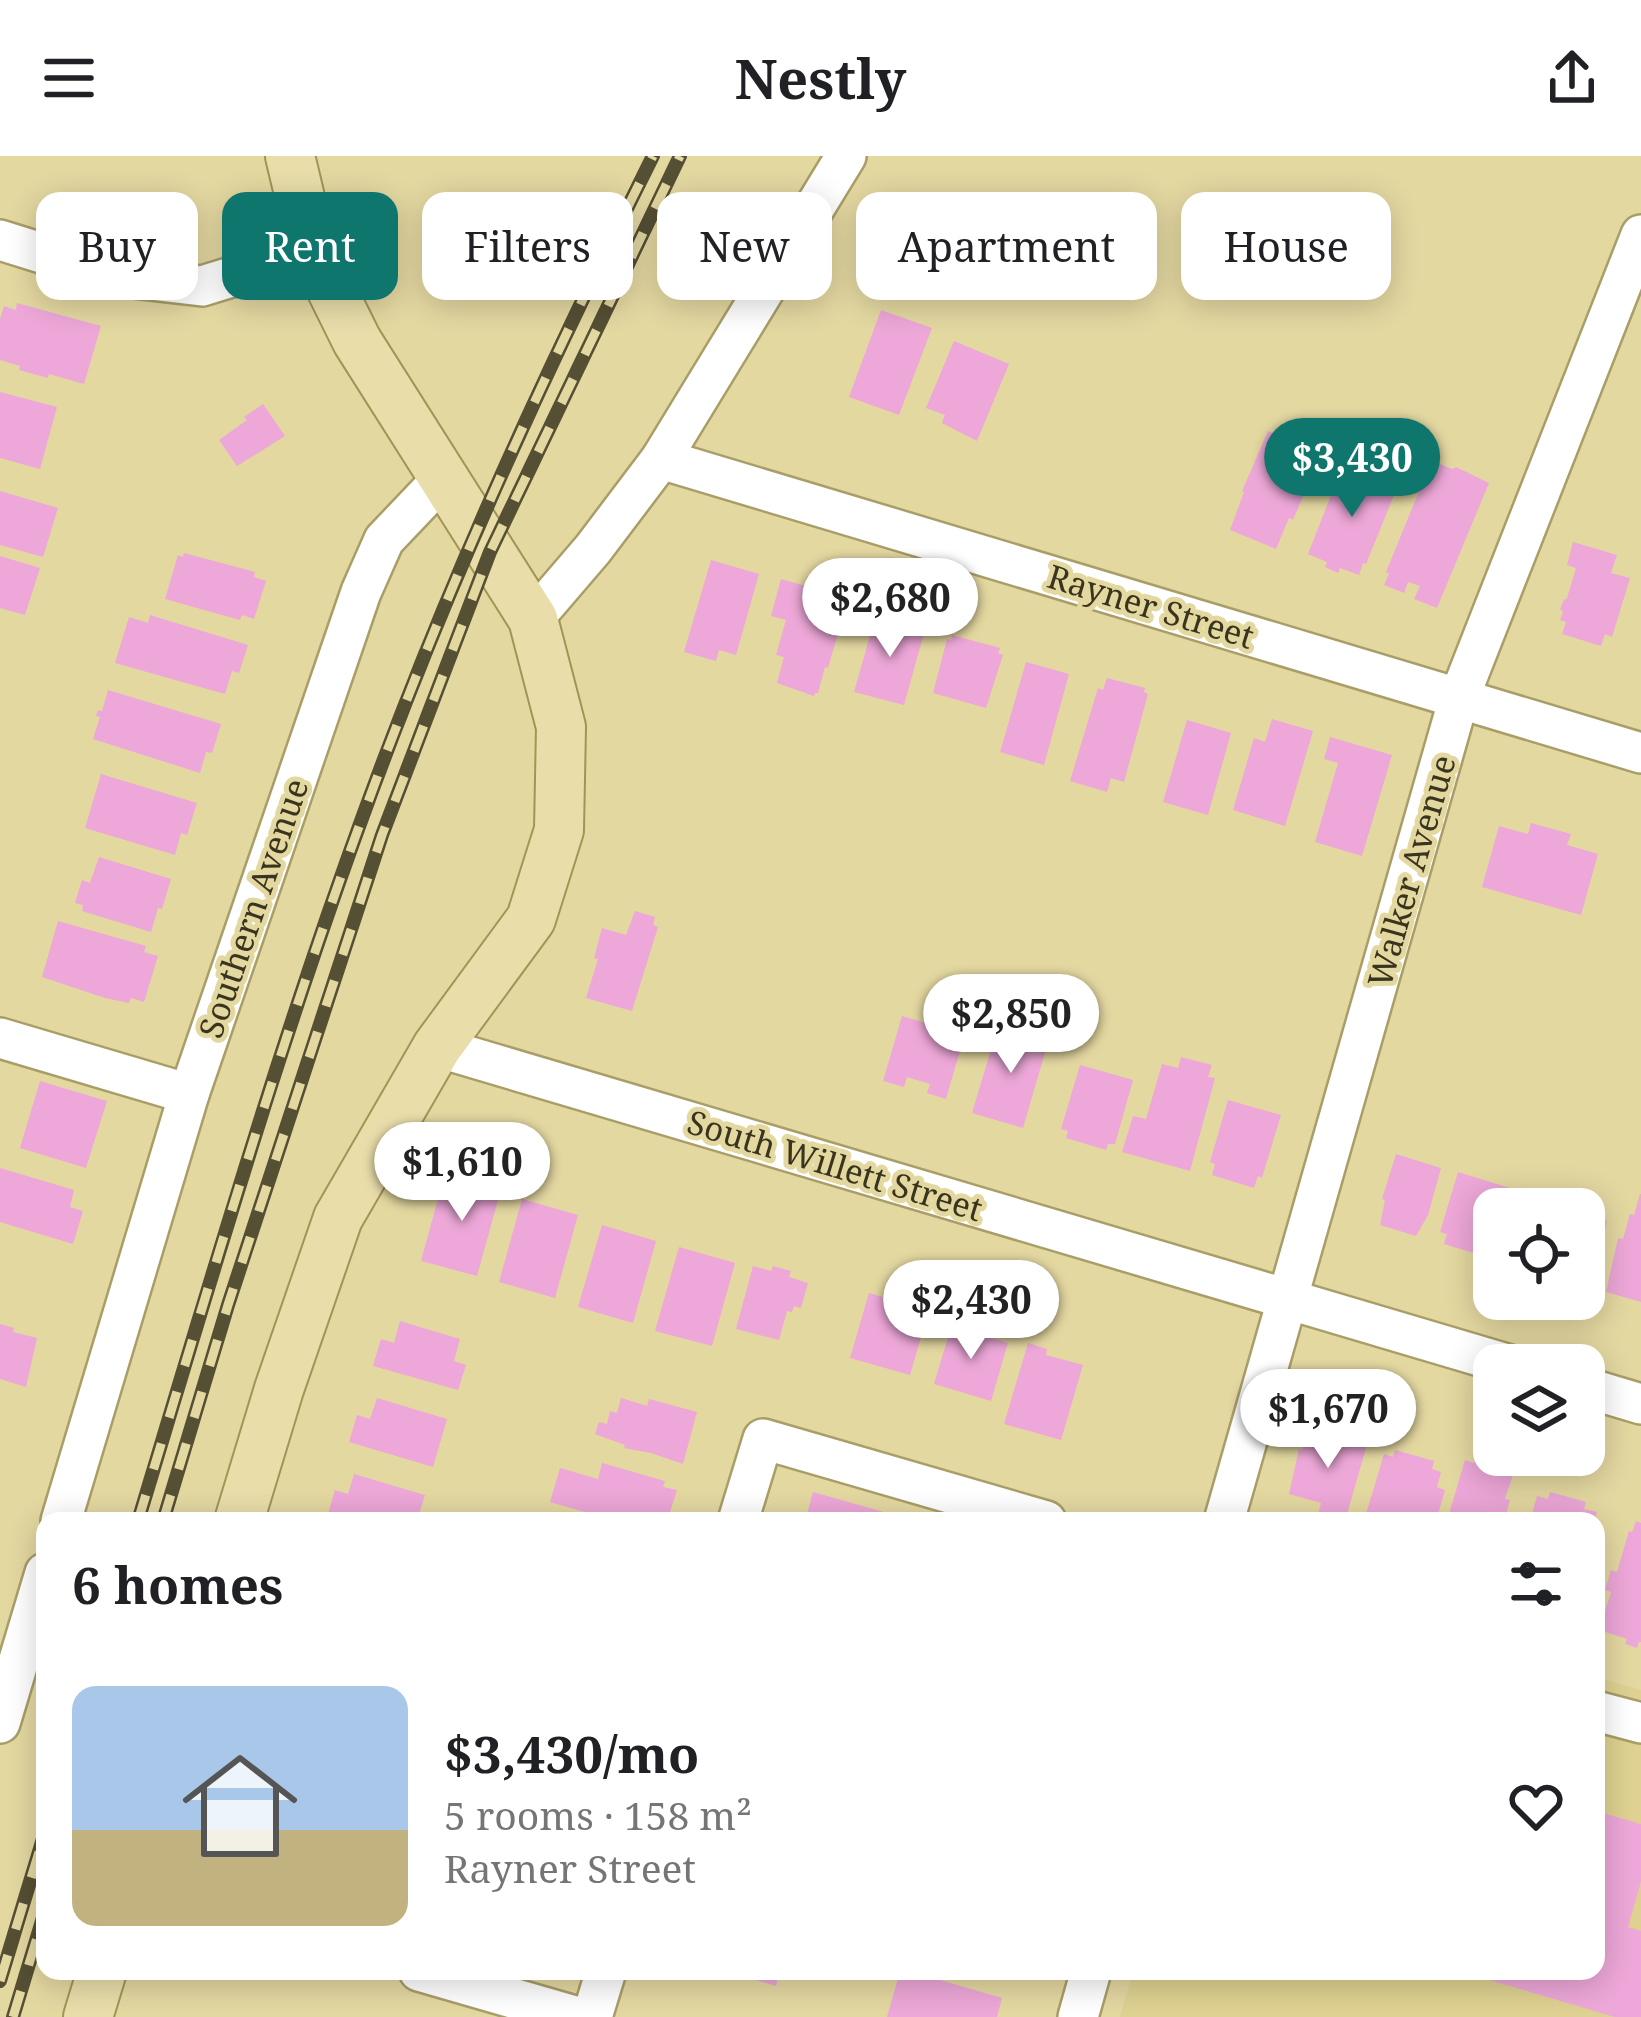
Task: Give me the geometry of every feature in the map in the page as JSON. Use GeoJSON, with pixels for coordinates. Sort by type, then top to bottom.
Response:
{"type":"FeatureCollection","features":[{"type":"Feature","properties":{"kind":"main road"},"geometry":{"type":"LineString","coordinates":[[290,156],[299,192]]}},
{"type":"Feature","properties":{"kind":"main road"},"geometry":{"type":"LineString","coordinates":[[242,1512],[338,1218],[437,1047],[531,919],[559,830],[561,727],[533,619],[357,341],[337,300]]}},
{"type":"Feature","properties":{"kind":"main road"},"geometry":{"type":"LineString","coordinates":[[88,2017],[99,1980]]}},
{"type":"Feature","properties":{"kind":"street"},"geometry":{"type":"LineString","coordinates":[[533,619],[661,459],[846,156]]}},
{"type":"Feature","properties":{"kind":"street","name":"Walker Avenue"},"geometry":{"type":"LineString","coordinates":[[1227,1512],[1459,698],[1641,235]]}},
{"type":"Feature","properties":{"kind":"street"},"geometry":{"type":"LineString","coordinates":[[0,240],[115,276],[202,286],[222,280]]}},
{"type":"Feature","properties":{"kind":"street","name":"Rayner Street"},"geometry":{"type":"LineString","coordinates":[[661,459],[1641,753]]}},
{"type":"Feature","properties":{"kind":"street","name":"Southern Avenue"},"geometry":{"type":"LineString","coordinates":[[64,1512],[189,1094],[361,592],[384,540],[443,478]]}},
{"type":"Feature","properties":{"kind":"street"},"geometry":{"type":"LineString","coordinates":[[0,1038],[189,1094]]}},
{"type":"Feature","properties":{"kind":"street","name":"South Willett Street"},"geometry":{"type":"LineString","coordinates":[[437,1047],[1473,1354]]}},
{"type":"Feature","properties":{"kind":"street"},"geometry":{"type":"LineString","coordinates":[[1605,1393],[1641,1404]]}},
{"type":"Feature","properties":{"kind":"street"},"geometry":{"type":"LineString","coordinates":[[741,1512],[763,1439],[1015,1512]]}},
{"type":"Feature","properties":{"kind":"street"},"geometry":{"type":"LineString","coordinates":[[0,1723],[36,1603]]}},
{"type":"Feature","properties":{"kind":"street"},"geometry":{"type":"LineString","coordinates":[[1605,1713],[1641,1723]]}},
{"type":"Feature","properties":{"kind":"street"},"geometry":{"type":"LineString","coordinates":[[449,1980],[578,2017]]}},
{"type":"Feature","properties":{"kind":"street"},"geometry":{"type":"LineString","coordinates":[[592,2017],[603,1980]]}},
{"type":"Feature","properties":{"kind":"street"},"geometry":{"type":"LineString","coordinates":[[1078,2017],[1088,1980]]}},
{"type":"Feature","properties":{"kind":"shaded area"},"geometry":{"type":"Polygon","coordinates":[[[1605,1680],[1641,1690],[1641,2017],[1120,2017],[1130,1980],[1605,1980],[1605,1680]]]}},
{"type":"Feature","properties":{"kind":"building"},"geometry":{"type":"Polygon","coordinates":[[[17,303],[101,326],[84,384],[19,370],[20,366],[0,360],[0,319],[4,306],[16,310],[17,303]]]}},
{"type":"Feature","properties":{"kind":"building"},"geometry":{"type":"Polygon","coordinates":[[[881,310],[932,328],[899,415],[849,397],[881,310]]]}},
{"type":"Feature","properties":{"kind":"building"},"geometry":{"type":"Polygon","coordinates":[[[954,341],[1009,364],[977,441],[942,423],[945,415],[926,408],[954,341]]]}},
{"type":"Feature","properties":{"kind":"building"},"geometry":{"type":"Polygon","coordinates":[[[0,392],[57,407],[40,469],[0,458],[0,392]]]}},
{"type":"Feature","properties":{"kind":"building"},"geometry":{"type":"Polygon","coordinates":[[[263,404],[285,436],[237,466],[219,440],[263,404]]]}},
{"type":"Feature","properties":{"kind":"building"},"geometry":{"type":"Polygon","coordinates":[[[1268,431],[1317,451],[1303,485],[1307,487],[1276,549],[1230,530],[1268,431]]]}},
{"type":"Feature","properties":{"kind":"building"},"geometry":{"type":"Polygon","coordinates":[[[1435,462],[1489,483],[1437,608],[1414,599],[1420,586],[1408,582],[1404,593],[1384,585],[1429,467],[1435,462]]]}},
{"type":"Feature","properties":{"kind":"building"},"geometry":{"type":"Polygon","coordinates":[[[1348,465],[1393,483],[1390,493],[1394,495],[1359,575],[1340,568],[1338,573],[1308,554],[1341,470],[1345,472],[1348,465]]]}},
{"type":"Feature","properties":{"kind":"building"},"geometry":{"type":"Polygon","coordinates":[[[0,491],[58,508],[43,557],[0,545],[0,491]]]}},
{"type":"Feature","properties":{"kind":"building"},"geometry":{"type":"Polygon","coordinates":[[[1573,542],[1617,555],[1611,573],[1630,578],[1612,637],[1605,634],[1601,646],[1562,634],[1566,622],[1560,620],[1560,609],[1576,568],[1567,565],[1573,542]]]}},
{"type":"Feature","properties":{"kind":"building"},"geometry":{"type":"Polygon","coordinates":[[[178,555],[255,572],[254,577],[266,581],[254,619],[242,615],[240,620],[165,599],[178,555]]]}},
{"type":"Feature","properties":{"kind":"building"},"geometry":{"type":"Polygon","coordinates":[[[0,556],[40,568],[25,615],[0,608],[0,556]]]}},
{"type":"Feature","properties":{"kind":"building"},"geometry":{"type":"Polygon","coordinates":[[[711,560],[759,574],[736,655],[719,650],[716,661],[684,652],[711,560]]]}},
{"type":"Feature","properties":{"kind":"building"},"geometry":{"type":"Polygon","coordinates":[[[781,579],[848,598],[828,668],[814,696],[777,683],[784,657],[776,655],[786,620],[771,616],[781,579]]]}},
{"type":"Feature","properties":{"kind":"building"},"geometry":{"type":"Polygon","coordinates":[[[884,614],[917,624],[915,630],[924,633],[904,705],[854,692],[875,618],[882,620],[884,614]]]}},
{"type":"Feature","properties":{"kind":"building"},"geometry":{"type":"Polygon","coordinates":[[[150,615],[248,645],[239,673],[232,671],[225,694],[115,663],[129,617],[148,623],[150,615]]]}},
{"type":"Feature","properties":{"kind":"building"},"geometry":{"type":"Polygon","coordinates":[[[952,635],[1000,648],[998,653],[1003,655],[986,708],[933,693],[952,635]]]}},
{"type":"Feature","properties":{"kind":"building"},"geometry":{"type":"Polygon","coordinates":[[[1026,662],[1069,674],[1044,765],[1000,752],[1026,662]]]}},
{"type":"Feature","properties":{"kind":"building"},"geometry":{"type":"Polygon","coordinates":[[[1107,678],[1145,688],[1148,694],[1124,782],[1111,778],[1107,792],[1070,781],[1098,688],[1103,690],[1107,678]]]}},
{"type":"Feature","properties":{"kind":"building"},"geometry":{"type":"Polygon","coordinates":[[[108,690],[221,724],[200,773],[93,739],[100,717],[96,716],[108,690]]]}},
{"type":"Feature","properties":{"kind":"building"},"geometry":{"type":"Polygon","coordinates":[[[1272,719],[1313,731],[1285,826],[1233,810],[1254,738],[1265,742],[1272,719]]]}},
{"type":"Feature","properties":{"kind":"building"},"geometry":{"type":"Polygon","coordinates":[[[1187,720],[1231,733],[1208,815],[1163,802],[1187,720]]]}},
{"type":"Feature","properties":{"kind":"building"},"geometry":{"type":"Polygon","coordinates":[[[1330,737],[1392,755],[1362,856],[1315,842],[1338,763],[1324,759],[1330,737]]]}},
{"type":"Feature","properties":{"kind":"building"},"geometry":{"type":"Polygon","coordinates":[[[101,774],[197,803],[175,855],[85,828],[101,774]]]}},
{"type":"Feature","properties":{"kind":"building"},"geometry":{"type":"Polygon","coordinates":[[[1531,823],[1571,834],[1567,845],[1598,854],[1581,915],[1482,887],[1499,826],[1528,834],[1531,823]]]}},
{"type":"Feature","properties":{"kind":"building"},"geometry":{"type":"Polygon","coordinates":[[[99,857],[171,879],[151,932],[82,911],[83,905],[75,903],[82,880],[90,883],[99,857]]]}},
{"type":"Feature","properties":{"kind":"building"},"geometry":{"type":"Polygon","coordinates":[[[635,911],[655,917],[653,925],[658,927],[632,1011],[586,998],[602,928],[626,935],[635,911]]]}},
{"type":"Feature","properties":{"kind":"building"},"geometry":{"type":"Polygon","coordinates":[[[58,921],[146,946],[144,952],[158,956],[144,1002],[105,998],[42,977],[58,921]]]}},
{"type":"Feature","properties":{"kind":"building"},"geometry":{"type":"Polygon","coordinates":[[[949,1006],[971,1012],[946,1099],[927,1093],[930,1084],[907,1077],[904,1087],[883,1081],[902,1016],[943,1028],[949,1006]]]}},
{"type":"Feature","properties":{"kind":"building"},"geometry":{"type":"Polygon","coordinates":[[[999,1023],[1049,1039],[1023,1128],[972,1113],[999,1023]]]}},
{"type":"Feature","properties":{"kind":"building"},"geometry":{"type":"Polygon","coordinates":[[[1181,1057],[1212,1065],[1208,1077],[1215,1078],[1190,1171],[1122,1152],[1133,1116],[1146,1119],[1162,1064],[1178,1068],[1181,1057]]]}},
{"type":"Feature","properties":{"kind":"building"},"geometry":{"type":"Polygon","coordinates":[[[1080,1065],[1133,1080],[1115,1144],[1108,1144],[1106,1150],[1066,1138],[1068,1131],[1061,1129],[1080,1065]]]}},
{"type":"Feature","properties":{"kind":"building"},"geometry":{"type":"Polygon","coordinates":[[[40,1081],[107,1101],[86,1168],[20,1148],[40,1081]]]}},
{"type":"Feature","properties":{"kind":"building"},"geometry":{"type":"Polygon","coordinates":[[[1228,1100],[1281,1115],[1262,1178],[1258,1176],[1254,1188],[1212,1175],[1215,1164],[1210,1162],[1228,1100]]]}},
{"type":"Feature","properties":{"kind":"building"},"geometry":{"type":"Polygon","coordinates":[[[1396,1154],[1441,1168],[1428,1215],[1416,1236],[1380,1225],[1382,1199],[1396,1154]]]}},
{"type":"Feature","properties":{"kind":"building"},"geometry":{"type":"Polygon","coordinates":[[[0,1168],[74,1190],[70,1207],[83,1211],[73,1244],[0,1222],[0,1168]]]}},
{"type":"Feature","properties":{"kind":"building"},"geometry":{"type":"Polygon","coordinates":[[[1458,1172],[1510,1188],[1473,1188],[1473,1253],[1444,1244],[1447,1234],[1440,1232],[1458,1172]]]}},
{"type":"Feature","properties":{"kind":"building"},"geometry":{"type":"Polygon","coordinates":[[[477,1175],[503,1182],[477,1276],[421,1261],[444,1177],[473,1184],[477,1175]]]}},
{"type":"Feature","properties":{"kind":"building"},"geometry":{"type":"Polygon","coordinates":[[[1640,1194],[1641,1302],[1606,1292],[1618,1238],[1623,1239],[1640,1194]]]}},
{"type":"Feature","properties":{"kind":"building"},"geometry":{"type":"Polygon","coordinates":[[[522,1199],[578,1215],[555,1298],[499,1282],[522,1199]]]}},
{"type":"Feature","properties":{"kind":"building"},"geometry":{"type":"Polygon","coordinates":[[[602,1225],[656,1241],[633,1323],[578,1307],[602,1225]]]}},
{"type":"Feature","properties":{"kind":"building"},"geometry":{"type":"Polygon","coordinates":[[[679,1247],[735,1263],[712,1346],[655,1331],[679,1247]]]}},
{"type":"Feature","properties":{"kind":"building"},"geometry":{"type":"Polygon","coordinates":[[[753,1266],[791,1271],[789,1277],[808,1283],[801,1308],[787,1311],[779,1340],[736,1329],[753,1266]]]}},
{"type":"Feature","properties":{"kind":"building"},"geometry":{"type":"Polygon","coordinates":[[[869,1293],[909,1312],[911,1304],[929,1309],[910,1375],[850,1358],[869,1293]]]}},
{"type":"Feature","properties":{"kind":"building"},"geometry":{"type":"Polygon","coordinates":[[[954,1317],[974,1323],[971,1332],[1008,1343],[991,1401],[934,1384],[954,1317]]]}},
{"type":"Feature","properties":{"kind":"building"},"geometry":{"type":"Polygon","coordinates":[[[400,1321],[460,1339],[454,1361],[466,1365],[458,1390],[373,1366],[381,1339],[394,1343],[400,1321]]]}},
{"type":"Feature","properties":{"kind":"building"},"geometry":{"type":"Polygon","coordinates":[[[0,1324],[37,1338],[26,1387],[0,1379],[0,1324]]]}},
{"type":"Feature","properties":{"kind":"building"},"geometry":{"type":"Polygon","coordinates":[[[1028,1343],[1047,1349],[1046,1355],[1083,1365],[1061,1440],[1004,1424],[1028,1343]]]}},
{"type":"Feature","properties":{"kind":"building"},"geometry":{"type":"Polygon","coordinates":[[[377,1398],[447,1419],[433,1467],[349,1442],[357,1415],[370,1419],[377,1398]]]}},
{"type":"Feature","properties":{"kind":"building"},"geometry":{"type":"Polygon","coordinates":[[[621,1398],[647,1406],[649,1399],[697,1412],[683,1464],[624,1448],[595,1434],[599,1422],[607,1424],[610,1411],[617,1413],[621,1398]]]}},
{"type":"Feature","properties":{"kind":"building"},"geometry":{"type":"Polygon","coordinates":[[[1309,1425],[1368,1441],[1348,1512],[1319,1512],[1321,1503],[1289,1494],[1309,1425]]]}},
{"type":"Feature","properties":{"kind":"building"},"geometry":{"type":"Polygon","coordinates":[[[1395,1450],[1434,1461],[1432,1469],[1441,1472],[1437,1487],[1445,1490],[1439,1512],[1367,1512],[1384,1454],[1393,1457],[1395,1450]]]}},
{"type":"Feature","properties":{"kind":"building"},"geometry":{"type":"Polygon","coordinates":[[[1465,1460],[1473,1463],[1473,1476],[1513,1476],[1505,1499],[1510,1500],[1507,1512],[1450,1512],[1465,1460]]]}},
{"type":"Feature","properties":{"kind":"building"},"geometry":{"type":"Polygon","coordinates":[[[602,1463],[665,1481],[663,1487],[677,1490],[670,1512],[585,1512],[550,1502],[560,1468],[598,1479],[602,1463]]]}},
{"type":"Feature","properties":{"kind":"building"},"geometry":{"type":"Polygon","coordinates":[[[354,1474],[425,1495],[420,1512],[328,1512],[335,1490],[348,1494],[354,1474]]]}},
{"type":"Feature","properties":{"kind":"building"},"geometry":{"type":"Polygon","coordinates":[[[813,1492],[884,1512],[807,1512],[813,1492]]]}},
{"type":"Feature","properties":{"kind":"building"},"geometry":{"type":"Polygon","coordinates":[[[1550,1492],[1586,1502],[1584,1509],[1597,1512],[1533,1512],[1537,1496],[1548,1499],[1550,1492]]]}},
{"type":"Feature","properties":{"kind":"building"},"geometry":{"type":"Polygon","coordinates":[[[1636,1521],[1641,1523],[1641,1642],[1637,1648],[1605,1632],[1611,1592],[1605,1590],[1636,1521]]]}},
{"type":"Feature","properties":{"kind":"building"},"geometry":{"type":"Polygon","coordinates":[[[1605,1814],[1641,1824],[1641,1881],[1628,1927],[1641,1931],[1641,2017],[1615,2017],[1489,1980],[1605,1980],[1605,1814]]]}},
{"type":"Feature","properties":{"kind":"building"},"geometry":{"type":"Polygon","coordinates":[[[897,1980],[940,1980],[1002,1998],[997,2017],[887,2017],[897,1980]]]}},
{"type":"Feature","properties":{"kind":"railway"},"geometry":{"type":"LineString","coordinates":[[141,1512],[264,1108],[368,803],[493,494],[653,156]]}},
{"type":"Feature","properties":{"kind":"railway"},"geometry":{"type":"LineString","coordinates":[[166,1512],[228,1305],[382,835],[490,552],[680,156]]}},
{"type":"Feature","properties":{"kind":"railway"},"geometry":{"type":"LineString","coordinates":[[0,1981],[36,1862]]}},
{"type":"Feature","properties":{"kind":"railway"},"geometry":{"type":"LineString","coordinates":[[13,2017],[36,1941]]}}]}
